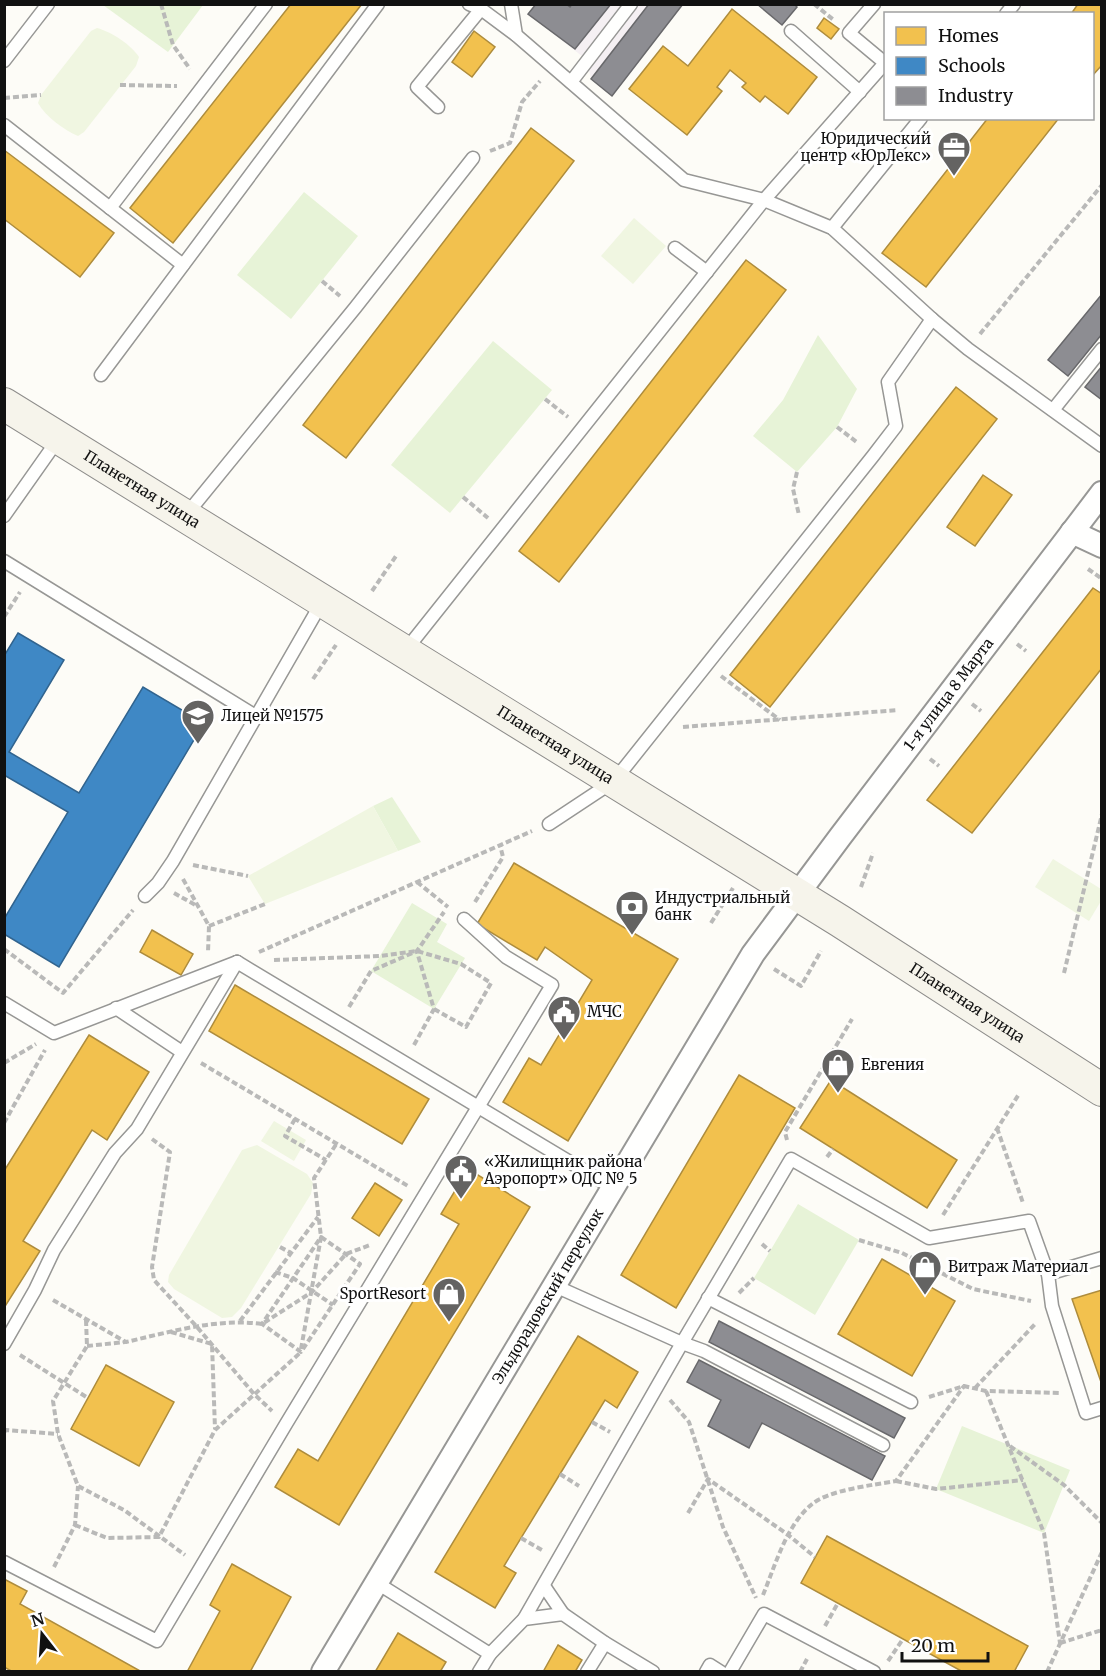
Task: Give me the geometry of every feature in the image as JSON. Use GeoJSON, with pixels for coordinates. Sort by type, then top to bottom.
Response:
{"type":"FeatureCollection","features":[{"type":"Feature","properties":{"kind":"street","name":"Планетная улица"},"geometry":{"type":"LineString","coordinates":[[4,404],[797,895],[1101,1090]]}},
{"type":"Feature","properties":{"kind":"street","name":"1-я улица 8 Марта"},"geometry":{"type":"LineString","coordinates":[[797,895],[1101,492]]}},
{"type":"Feature","properties":{"kind":"street"},"geometry":{"type":"LineString","coordinates":[[1072,532],[1101,546]]}},
{"type":"Feature","properties":{"kind":"street","name":"Эльдорадовский переулок"},"geometry":{"type":"LineString","coordinates":[[323,1671],[753,954],[797,895]]}},
{"type":"Feature","properties":{"kind":"lane"},"geometry":{"type":"LineString","coordinates":[[4,61],[48,4]]}},
{"type":"Feature","properties":{"kind":"lane"},"geometry":{"type":"LineString","coordinates":[[110,208],[266,4]]}},
{"type":"Feature","properties":{"kind":"lane"},"geometry":{"type":"LineString","coordinates":[[101,375],[378,4]]}},
{"type":"Feature","properties":{"kind":"lane"},"geometry":{"type":"LineString","coordinates":[[511,4],[516,35]]}},
{"type":"Feature","properties":{"kind":"lane"},"geometry":{"type":"LineString","coordinates":[[571,82],[631,4]]}},
{"type":"Feature","properties":{"kind":"lane"},"geometry":{"type":"LineString","coordinates":[[874,4],[849,33],[884,62]]}},
{"type":"Feature","properties":{"kind":"lane"},"geometry":{"type":"LineString","coordinates":[[438,106],[417,87],[475,7],[516,35],[684,180],[764,200],[832,228],[968,349],[1101,446]]}},
{"type":"Feature","properties":{"kind":"lane"},"geometry":{"type":"LineString","coordinates":[[791,31],[860,92]]}},
{"type":"Feature","properties":{"kind":"lane"},"geometry":{"type":"LineString","coordinates":[[405,651],[764,200],[884,64]]}},
{"type":"Feature","properties":{"kind":"lane"},"geometry":{"type":"LineString","coordinates":[[832,228],[919,120]]}},
{"type":"Feature","properties":{"kind":"lane"},"geometry":{"type":"LineString","coordinates":[[4,125],[183,266]]}},
{"type":"Feature","properties":{"kind":"lane"},"geometry":{"type":"LineString","coordinates":[[185,516],[355,308],[473,158]]}},
{"type":"Feature","properties":{"kind":"lane"},"geometry":{"type":"LineString","coordinates":[[675,248],[707,272]]}},
{"type":"Feature","properties":{"kind":"lane"},"geometry":{"type":"LineString","coordinates":[[549,824],[614,781],[896,426],[888,382],[932,319]]}},
{"type":"Feature","properties":{"kind":"lane"},"geometry":{"type":"LineString","coordinates":[[1053,410],[1101,349]]}},
{"type":"Feature","properties":{"kind":"lane"},"geometry":{"type":"LineString","coordinates":[[4,516],[60,438]]}},
{"type":"Feature","properties":{"kind":"lane"},"geometry":{"type":"LineString","coordinates":[[4,561],[257,717]]}},
{"type":"Feature","properties":{"kind":"lane"},"geometry":{"type":"LineString","coordinates":[[145,896],[158,884],[173,861],[323,600]]}},
{"type":"Feature","properties":{"kind":"lane"},"geometry":{"type":"LineString","coordinates":[[4,1563],[157,1641],[477,1106],[552,985],[506,957],[464,919]]}},
{"type":"Feature","properties":{"kind":"lane"},"geometry":{"type":"LineString","coordinates":[[4,1003],[54,1033],[237,962]]}},
{"type":"Feature","properties":{"kind":"lane"},"geometry":{"type":"LineString","coordinates":[[237,962],[613,1188]]}},
{"type":"Feature","properties":{"kind":"lane"},"geometry":{"type":"LineString","coordinates":[[9,1348],[54,1250],[115,1153],[137,1129],[237,962]]}},
{"type":"Feature","properties":{"kind":"lane"},"geometry":{"type":"LineString","coordinates":[[116,1008],[182,1052]]}},
{"type":"Feature","properties":{"kind":"lane"},"geometry":{"type":"LineString","coordinates":[[479,1671],[489,1654],[524,1619],[708,1298],[791,1159],[929,1238],[1029,1221],[1048,1274],[1052,1306],[1086,1413],[1101,1408]]}},
{"type":"Feature","properties":{"kind":"lane"},"geometry":{"type":"LineString","coordinates":[[1048,1274],[1101,1258]]}},
{"type":"Feature","properties":{"kind":"lane"},"geometry":{"type":"LineString","coordinates":[[555,1286],[704,1351],[883,1445]]}},
{"type":"Feature","properties":{"kind":"lane"},"geometry":{"type":"LineString","coordinates":[[708,1298],[911,1402]]}},
{"type":"Feature","properties":{"kind":"lane"},"geometry":{"type":"LineString","coordinates":[[377,1583],[489,1654]]}},
{"type":"Feature","properties":{"kind":"lane"},"geometry":{"type":"LineString","coordinates":[[544,1586],[562,1614],[653,1671]]}},
{"type":"Feature","properties":{"kind":"lane"},"geometry":{"type":"LineString","coordinates":[[524,1619],[562,1614]]}},
{"type":"Feature","properties":{"kind":"lane"},"geometry":{"type":"LineString","coordinates":[[730,1671],[764,1614],[874,1671]]}},
{"type":"Feature","properties":{"kind":"lane"},"geometry":{"type":"LineString","coordinates":[[587,1671],[605,1643]]}},
{"type":"Feature","properties":{"kind":"lane"},"geometry":{"type":"LineString","coordinates":[[706,1671],[710,1665],[722,1671]]}},
{"type":"Feature","properties":{"kind":"path"},"geometry":{"type":"LineString","coordinates":[[161,4],[173,45],[202,87]]}},
{"type":"Feature","properties":{"kind":"path"},"geometry":{"type":"LineString","coordinates":[[473,158],[510,143],[522,102],[552,67]]}},
{"type":"Feature","properties":{"kind":"path"},"geometry":{"type":"LineString","coordinates":[[120,85],[202,87]]}},
{"type":"Feature","properties":{"kind":"path"},"geometry":{"type":"LineString","coordinates":[[4,98],[41,95]]}},
{"type":"Feature","properties":{"kind":"path"},"geometry":{"type":"LineString","coordinates":[[968,349],[1101,185]]}},
{"type":"Feature","properties":{"kind":"path"},"geometry":{"type":"LineString","coordinates":[[545,399],[582,429]]}},
{"type":"Feature","properties":{"kind":"path"},"geometry":{"type":"LineString","coordinates":[[797,471],[793,489],[805,540]]}},
{"type":"Feature","properties":{"kind":"path"},"geometry":{"type":"LineString","coordinates":[[463,497],[502,529]]}},
{"type":"Feature","properties":{"kind":"path"},"geometry":{"type":"LineString","coordinates":[[372,591],[396,556]]}},
{"type":"Feature","properties":{"kind":"path"},"geometry":{"type":"LineString","coordinates":[[1088,569],[1101,579]]}},
{"type":"Feature","properties":{"kind":"path"},"geometry":{"type":"LineString","coordinates":[[4,617],[31,577]]}},
{"type":"Feature","properties":{"kind":"path"},"geometry":{"type":"LineString","coordinates":[[313,679],[337,644]]}},
{"type":"Feature","properties":{"kind":"path"},"geometry":{"type":"LineString","coordinates":[[706,665],[782,720]]}},
{"type":"Feature","properties":{"kind":"path"},"geometry":{"type":"LineString","coordinates":[[656,728],[898,710]]}},
{"type":"Feature","properties":{"kind":"path"},"geometry":{"type":"LineString","coordinates":[[1064,973],[1101,814]]}},
{"type":"Feature","properties":{"kind":"path"},"geometry":{"type":"LineString","coordinates":[[237,962],[549,824]]}},
{"type":"Feature","properties":{"kind":"path"},"geometry":{"type":"LineString","coordinates":[[417,882],[464,919],[503,857],[500,845]]}},
{"type":"Feature","properties":{"kind":"path"},"geometry":{"type":"LineString","coordinates":[[861,887],[873,853]]}},
{"type":"Feature","properties":{"kind":"path"},"geometry":{"type":"LineString","coordinates":[[173,861],[248,876]]}},
{"type":"Feature","properties":{"kind":"path"},"geometry":{"type":"LineString","coordinates":[[173,861],[209,926],[265,904]]}},
{"type":"Feature","properties":{"kind":"path"},"geometry":{"type":"LineString","coordinates":[[158,884],[200,907]]}},
{"type":"Feature","properties":{"kind":"path"},"geometry":{"type":"LineString","coordinates":[[711,923],[734,886]]}},
{"type":"Feature","properties":{"kind":"path"},"geometry":{"type":"LineString","coordinates":[[4,950],[63,993],[145,896]]}},
{"type":"Feature","properties":{"kind":"path"},"geometry":{"type":"LineString","coordinates":[[339,1023],[371,971],[417,951],[448,906]]}},
{"type":"Feature","properties":{"kind":"path"},"geometry":{"type":"LineString","coordinates":[[237,962],[380,956],[417,951],[461,964],[491,983],[466,1027],[434,1009],[417,951]]}},
{"type":"Feature","properties":{"kind":"path"},"geometry":{"type":"LineString","coordinates":[[774,969],[801,986],[821,951]]}},
{"type":"Feature","properties":{"kind":"path"},"geometry":{"type":"LineString","coordinates":[[405,1062],[434,1009]]}},
{"type":"Feature","properties":{"kind":"path"},"geometry":{"type":"LineString","coordinates":[[791,1159],[785,1132],[852,1019]]}},
{"type":"Feature","properties":{"kind":"path"},"geometry":{"type":"LineString","coordinates":[[4,1063],[54,1033]]}},
{"type":"Feature","properties":{"kind":"path"},"geometry":{"type":"LineString","coordinates":[[4,1123],[54,1033]]}},
{"type":"Feature","properties":{"kind":"path"},"geometry":{"type":"LineString","coordinates":[[182,1052],[424,1195]]}},
{"type":"Feature","properties":{"kind":"path"},"geometry":{"type":"LineString","coordinates":[[929,1238],[1019,1094]]}},
{"type":"Feature","properties":{"kind":"path"},"geometry":{"type":"LineString","coordinates":[[295,1119],[285,1136],[326,1160]]}},
{"type":"Feature","properties":{"kind":"path"},"geometry":{"type":"LineString","coordinates":[[997,1128],[1029,1221]]}},
{"type":"Feature","properties":{"kind":"path"},"geometry":{"type":"LineString","coordinates":[[137,1129],[170,1152],[152,1267],[154,1280],[197,1326],[254,1394],[286,1424]]}},
{"type":"Feature","properties":{"kind":"path"},"geometry":{"type":"LineString","coordinates":[[301,1353],[321,1237],[314,1178],[337,1143]]}},
{"type":"Feature","properties":{"kind":"path"},"geometry":{"type":"LineString","coordinates":[[240,1321],[318,1216]]}},
{"type":"Feature","properties":{"kind":"path"},"geometry":{"type":"LineString","coordinates":[[159,1537],[215,1430],[301,1353],[360,1264],[321,1237]]}},
{"type":"Feature","properties":{"kind":"path"},"geometry":{"type":"LineString","coordinates":[[262,1324],[321,1237]]}},
{"type":"Feature","properties":{"kind":"path"},"geometry":{"type":"LineString","coordinates":[[859,1240],[909,1256],[974,1289],[1052,1306]]}},
{"type":"Feature","properties":{"kind":"path"},"geometry":{"type":"LineString","coordinates":[[280,1247],[291,1253]]}},
{"type":"Feature","properties":{"kind":"path"},"geometry":{"type":"LineString","coordinates":[[262,1324],[312,1292],[345,1254]]}},
{"type":"Feature","properties":{"kind":"path"},"geometry":{"type":"LineString","coordinates":[[275,1272],[293,1278],[332,1305]]}},
{"type":"Feature","properties":{"kind":"path"},"geometry":{"type":"LineString","coordinates":[[35,1290],[126,1342]]}},
{"type":"Feature","properties":{"kind":"path"},"geometry":{"type":"LineString","coordinates":[[975,1388],[1052,1306]]}},
{"type":"Feature","properties":{"kind":"path"},"geometry":{"type":"LineString","coordinates":[[45,1584],[75,1525],[78,1486],[58,1434],[54,1401],[87,1346],[86,1319]]}},
{"type":"Feature","properties":{"kind":"path"},"geometry":{"type":"LineString","coordinates":[[87,1346],[126,1342],[197,1326],[240,1321],[262,1324],[301,1353]]}},
{"type":"Feature","properties":{"kind":"path"},"geometry":{"type":"LineString","coordinates":[[170,1332],[212,1344]]}},
{"type":"Feature","properties":{"kind":"path"},"geometry":{"type":"LineString","coordinates":[[212,1344],[215,1430]]}},
{"type":"Feature","properties":{"kind":"path"},"geometry":{"type":"LineString","coordinates":[[9,1348],[88,1398]]}},
{"type":"Feature","properties":{"kind":"path"},"geometry":{"type":"LineString","coordinates":[[661,1381],[666,1395],[689,1422],[723,1527],[759,1604],[787,1534],[811,1504],[844,1490],[896,1481],[936,1489],[1023,1480]]}},
{"type":"Feature","properties":{"kind":"path"},"geometry":{"type":"LineString","coordinates":[[911,1402],[964,1386],[986,1391],[1080,1394]]}},
{"type":"Feature","properties":{"kind":"path"},"geometry":{"type":"LineString","coordinates":[[896,1481],[964,1386]]}},
{"type":"Feature","properties":{"kind":"path"},"geometry":{"type":"LineString","coordinates":[[986,1391],[1044,1533],[1060,1643]]}},
{"type":"Feature","properties":{"kind":"path"},"geometry":{"type":"LineString","coordinates":[[4,1432],[6,1430],[58,1434]]}},
{"type":"Feature","properties":{"kind":"path"},"geometry":{"type":"LineString","coordinates":[[1009,1445],[1064,1485],[1101,1523]]}},
{"type":"Feature","properties":{"kind":"path"},"geometry":{"type":"LineString","coordinates":[[688,1513],[708,1479]]}},
{"type":"Feature","properties":{"kind":"path"},"geometry":{"type":"LineString","coordinates":[[708,1479],[787,1534],[815,1557]]}},
{"type":"Feature","properties":{"kind":"path"},"geometry":{"type":"LineString","coordinates":[[78,1486],[124,1510],[202,1567]]}},
{"type":"Feature","properties":{"kind":"path"},"geometry":{"type":"LineString","coordinates":[[75,1525],[107,1538],[159,1537]]}},
{"type":"Feature","properties":{"kind":"path"},"geometry":{"type":"LineString","coordinates":[[1047,1671],[1101,1552]]}},
{"type":"Feature","properties":{"kind":"path"},"geometry":{"type":"LineString","coordinates":[[1060,1643],[1101,1630]]}},
{"type":"Feature","properties":{"kind":"path"},"geometry":{"type":"LineString","coordinates":[[886,1663],[903,1639]]}},
{"type":"Feature","properties":{"kind":"shaded area"},"geometry":{"type":"Polygon","coordinates":[[[572,4],[683,5],[612,96],[591,79],[587,60],[528,14],[536,5],[570,7],[572,4]]]}},
{"type":"Feature","properties":{"kind":"green space"},"geometry":{"type":"Polygon","coordinates":[[[103,4],[203,5],[168,52],[103,4]]]}},
{"type":"Feature","properties":{"kind":"green space"},"geometry":{"type":"Polygon","coordinates":[[[97,28],[121,40],[139,57],[136,66],[84,132],[78,136],[56,122],[38,103],[41,95],[91,31],[97,28]]]}},
{"type":"Feature","properties":{"kind":"green space"},"geometry":{"type":"Polygon","coordinates":[[[304,192],[358,236],[291,319],[237,275],[304,192]]]}},
{"type":"Feature","properties":{"kind":"green space"},"geometry":{"type":"Polygon","coordinates":[[[634,218],[666,246],[633,284],[601,256],[634,218]]]}},
{"type":"Feature","properties":{"kind":"green space"},"geometry":{"type":"Polygon","coordinates":[[[818,335],[857,389],[837,427],[797,472],[753,436],[783,400],[818,335]]]}},
{"type":"Feature","properties":{"kind":"green space"},"geometry":{"type":"Polygon","coordinates":[[[493,341],[552,390],[450,513],[391,465],[493,341]]]}},
{"type":"Feature","properties":{"kind":"green space"},"geometry":{"type":"Polygon","coordinates":[[[392,797],[421,842],[398,851],[373,806],[392,797]]]}},
{"type":"Feature","properties":{"kind":"green space"},"geometry":{"type":"Polygon","coordinates":[[[373,806],[398,851],[265,904],[248,876],[373,806]]]}},
{"type":"Feature","properties":{"kind":"green space"},"geometry":{"type":"Polygon","coordinates":[[[1053,859],[1101,889],[1101,901],[1089,921],[1035,887],[1053,859]]]}},
{"type":"Feature","properties":{"kind":"green space"},"geometry":{"type":"Polygon","coordinates":[[[412,903],[447,924],[437,942],[465,958],[434,1009],[371,971],[412,903]]]}},
{"type":"Feature","properties":{"kind":"green space"},"geometry":{"type":"Polygon","coordinates":[[[274,1121],[306,1140],[294,1161],[261,1141],[274,1121]]]}},
{"type":"Feature","properties":{"kind":"green space"},"geometry":{"type":"Polygon","coordinates":[[[257,1145],[307,1174],[313,1183],[311,1194],[241,1308],[232,1317],[222,1318],[174,1289],[168,1282],[169,1275],[242,1150],[257,1145]]]}},
{"type":"Feature","properties":{"kind":"green space"},"geometry":{"type":"Polygon","coordinates":[[[798,1204],[859,1240],[815,1315],[754,1278],[798,1204]]]}},
{"type":"Feature","properties":{"kind":"green space"},"geometry":{"type":"Polygon","coordinates":[[[962,1426],[1070,1470],[1044,1533],[936,1489],[962,1426]]]}},
{"type":"Feature","properties":{"kind":"building: Homes"},"geometry":{"type":"Polygon","coordinates":[[[291,4],[362,4],[173,243],[130,208],[291,4]]]}},
{"type":"Feature","properties":{"kind":"building: Homes"},"geometry":{"type":"Polygon","coordinates":[[[1078,4],[1102,4],[1102,65],[1094,74],[1094,12],[1072,12],[1078,4]]]}},
{"type":"Feature","properties":{"kind":"building: Homes"},"geometry":{"type":"Polygon","coordinates":[[[732,9],[817,77],[788,114],[765,96],[760,102],[742,87],[746,83],[730,70],[717,87],[722,91],[687,135],[629,89],[663,46],[688,66],[732,9]]]}},
{"type":"Feature","properties":{"kind":"building: Homes"},"geometry":{"type":"Polygon","coordinates":[[[824,18],[839,29],[831,39],[817,28],[824,18]]]}},
{"type":"Feature","properties":{"kind":"building: Homes"},"geometry":{"type":"Polygon","coordinates":[[[474,31],[495,47],[472,77],[452,62],[474,31]]]}},
{"type":"Feature","properties":{"kind":"building: Homes"},"geometry":{"type":"Polygon","coordinates":[[[986,120],[1057,120],[926,287],[882,253],[986,120]]]}},
{"type":"Feature","properties":{"kind":"building: Homes"},"geometry":{"type":"Polygon","coordinates":[[[531,128],[574,161],[346,458],[303,425],[531,128]]]}},
{"type":"Feature","properties":{"kind":"building: Homes"},"geometry":{"type":"Polygon","coordinates":[[[4,150],[114,233],[80,277],[4,219],[4,150]]]}},
{"type":"Feature","properties":{"kind":"building: Homes"},"geometry":{"type":"Polygon","coordinates":[[[746,260],[786,290],[559,582],[519,551],[746,260]]]}},
{"type":"Feature","properties":{"kind":"building: Homes"},"geometry":{"type":"Polygon","coordinates":[[[956,387],[997,419],[770,707],[730,675],[956,387]]]}},
{"type":"Feature","properties":{"kind":"building: Homes"},"geometry":{"type":"Polygon","coordinates":[[[983,475],[1012,495],[975,546],[947,527],[983,475]]]}},
{"type":"Feature","properties":{"kind":"building: Homes"},"geometry":{"type":"Polygon","coordinates":[[[1093,588],[1102,594],[1102,668],[972,833],[927,800],[1093,588]]]}},
{"type":"Feature","properties":{"kind":"building: Homes"},"geometry":{"type":"Polygon","coordinates":[[[514,863],[678,959],[568,1141],[503,1102],[529,1058],[541,1065],[592,980],[545,947],[537,960],[477,924],[514,863]]]}},
{"type":"Feature","properties":{"kind":"building: Homes"},"geometry":{"type":"Polygon","coordinates":[[[152,930],[193,954],[181,975],[140,952],[152,930]]]}},
{"type":"Feature","properties":{"kind":"building: Homes"},"geometry":{"type":"Polygon","coordinates":[[[235,985],[429,1099],[402,1144],[209,1031],[235,985]]]}},
{"type":"Feature","properties":{"kind":"building: Homes"},"geometry":{"type":"Polygon","coordinates":[[[89,1035],[149,1072],[107,1140],[92,1130],[23,1241],[40,1251],[4,1308],[4,1171],[89,1035]]]}},
{"type":"Feature","properties":{"kind":"building: Homes"},"geometry":{"type":"Polygon","coordinates":[[[739,1075],[795,1108],[676,1308],[621,1275],[739,1075]]]}},
{"type":"Feature","properties":{"kind":"building: Homes"},"geometry":{"type":"Polygon","coordinates":[[[831,1080],[957,1160],[927,1208],[800,1128],[831,1080]]]}},
{"type":"Feature","properties":{"kind":"building: Homes"},"geometry":{"type":"Polygon","coordinates":[[[468,1169],[530,1207],[339,1525],[275,1487],[298,1449],[318,1461],[459,1224],[441,1214],[468,1169]]]}},
{"type":"Feature","properties":{"kind":"building: Homes"},"geometry":{"type":"Polygon","coordinates":[[[375,1183],[402,1200],[379,1236],[352,1218],[375,1183]]]}},
{"type":"Feature","properties":{"kind":"building: Homes"},"geometry":{"type":"Polygon","coordinates":[[[882,1259],[955,1301],[912,1376],[838,1334],[882,1259]]]}},
{"type":"Feature","properties":{"kind":"building: Homes"},"geometry":{"type":"Polygon","coordinates":[[[1102,1290],[1102,1382],[1101,1382],[1072,1299],[1102,1290]]]}},
{"type":"Feature","properties":{"kind":"building: Homes"},"geometry":{"type":"Polygon","coordinates":[[[578,1336],[638,1372],[617,1408],[605,1400],[504,1566],[516,1573],[495,1608],[435,1572],[578,1336]]]}},
{"type":"Feature","properties":{"kind":"building: Homes"},"geometry":{"type":"Polygon","coordinates":[[[106,1365],[174,1402],[139,1466],[71,1429],[106,1365]]]}},
{"type":"Feature","properties":{"kind":"building: Homes"},"geometry":{"type":"Polygon","coordinates":[[[827,1536],[1028,1646],[1014,1672],[963,1672],[801,1583],[827,1536]]]}},
{"type":"Feature","properties":{"kind":"building: Homes"},"geometry":{"type":"Polygon","coordinates":[[[232,1564],[291,1597],[250,1672],[187,1672],[220,1611],[210,1605],[232,1564]]]}},
{"type":"Feature","properties":{"kind":"building: Homes"},"geometry":{"type":"Polygon","coordinates":[[[4,1579],[27,1591],[20,1604],[142,1672],[13,1672],[4,1667],[4,1579]]]}},
{"type":"Feature","properties":{"kind":"building: Homes"},"geometry":{"type":"Polygon","coordinates":[[[398,1633],[446,1662],[440,1672],[375,1672],[398,1633]]]}},
{"type":"Feature","properties":{"kind":"building: Homes"},"geometry":{"type":"Polygon","coordinates":[[[558,1645],[582,1660],[575,1672],[543,1672],[558,1645]]]}},
{"type":"Feature","properties":{"kind":"building: Schools"},"geometry":{"type":"Polygon","coordinates":[[[18,633],[64,660],[9,752],[79,793],[143,687],[204,723],[59,967],[4,934],[4,919],[68,812],[4,775],[4,656],[18,633]]]}},
{"type":"Feature","properties":{"kind":"building: Industry"},"geometry":{"type":"Polygon","coordinates":[[[536,4],[566,4],[570,7],[572,4],[611,4],[575,49],[528,14],[536,4]]]}},
{"type":"Feature","properties":{"kind":"building: Industry"},"geometry":{"type":"Polygon","coordinates":[[[649,4],[683,4],[612,96],[591,79],[649,4]]]}},
{"type":"Feature","properties":{"kind":"building: Industry"},"geometry":{"type":"Polygon","coordinates":[[[757,4],[794,4],[797,7],[782,25],[757,4]]]}},
{"type":"Feature","properties":{"kind":"building: Industry"},"geometry":{"type":"Polygon","coordinates":[[[1102,294],[1102,334],[1068,376],[1048,360],[1102,294]]]}},
{"type":"Feature","properties":{"kind":"building: Industry"},"geometry":{"type":"Polygon","coordinates":[[[1102,366],[1102,400],[1085,387],[1102,366]]]}},
{"type":"Feature","properties":{"kind":"building: Industry"},"geometry":{"type":"Polygon","coordinates":[[[719,1321],[905,1418],[894,1438],[709,1342],[719,1321]]]}},
{"type":"Feature","properties":{"kind":"building: Industry"},"geometry":{"type":"Polygon","coordinates":[[[699,1360],[885,1456],[872,1480],[762,1423],[749,1448],[708,1426],[721,1400],[687,1382],[699,1360]]]}},
{"type":"Feature","properties":{"kind":"place","name":"Юридический центр «ЮрЛекс»"},"geometry":{"type":"Point","coordinates":[954,177]}},
{"type":"Feature","properties":{"kind":"place","name":"Лицей №1575"},"geometry":{"type":"Point","coordinates":[198,745]}},
{"type":"Feature","properties":{"kind":"place","name":"Индустриальный банк"},"geometry":{"type":"Point","coordinates":[632,936]}},
{"type":"Feature","properties":{"kind":"place","name":"МЧС"},"geometry":{"type":"Point","coordinates":[564,1041]}},
{"type":"Feature","properties":{"kind":"place","name":"Евгения"},"geometry":{"type":"Point","coordinates":[838,1094]}},
{"type":"Feature","properties":{"kind":"place","name":"«Жилищник района Аэропорт» ОДС № 5"},"geometry":{"type":"Point","coordinates":[461,1200]}},
{"type":"Feature","properties":{"kind":"place","name":"Витраж Материал"},"geometry":{"type":"Point","coordinates":[925,1296]}},
{"type":"Feature","properties":{"kind":"place","name":"SportResort"},"geometry":{"type":"Point","coordinates":[449,1323]}}]}
